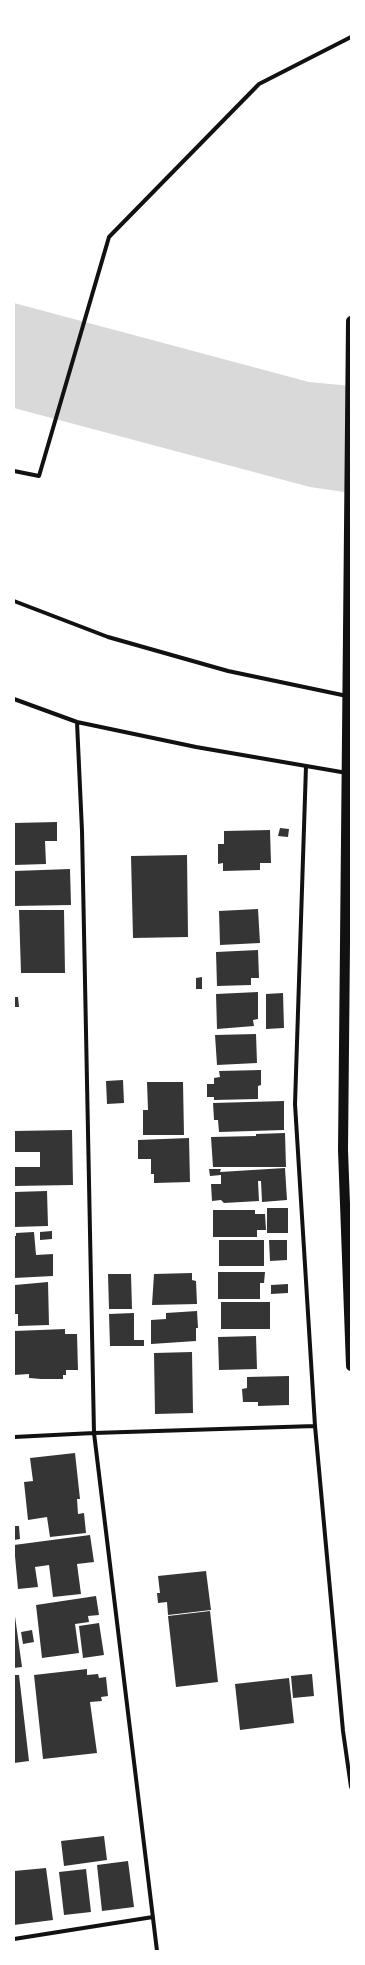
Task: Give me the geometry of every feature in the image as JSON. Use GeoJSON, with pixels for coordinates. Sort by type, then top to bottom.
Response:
{"type":"FeatureCollection","features":[{"type":"Feature","properties":{"kind":"main road"},"geometry":{"type":"LineString","coordinates":[[351,321],[344,1150],[351,1366]]}},
{"type":"Feature","properties":{"kind":"street"},"geometry":{"type":"LineString","coordinates":[[14,471],[39,476],[109,237],[259,84],[351,37]]}},
{"type":"Feature","properties":{"kind":"street"},"geometry":{"type":"LineString","coordinates":[[14,601],[108,637],[220,669],[351,697]]}},
{"type":"Feature","properties":{"kind":"street"},"geometry":{"type":"LineString","coordinates":[[14,699],[78,722],[196,747],[351,774]]}},
{"type":"Feature","properties":{"kind":"street"},"geometry":{"type":"LineString","coordinates":[[78,722],[82,839],[94,1433],[126,1708],[157,1951]]}},
{"type":"Feature","properties":{"kind":"street"},"geometry":{"type":"LineString","coordinates":[[306,766],[295,1104],[315,1426],[343,1731],[351,1787]]}},
{"type":"Feature","properties":{"kind":"street"},"geometry":{"type":"LineString","coordinates":[[14,1437],[315,1426]]}},
{"type":"Feature","properties":{"kind":"street"},"geometry":{"type":"LineString","coordinates":[[14,1939],[153,1917]]}},
{"type":"Feature","properties":{"kind":"shaded area"},"geometry":{"type":"Polygon","coordinates":[[[14,303],[309,382],[351,386],[351,493],[310,487],[14,408],[14,303]]]}},
{"type":"Feature","properties":{"kind":"building"},"geometry":{"type":"Polygon","coordinates":[[[57,822],[57,841],[45,841],[46,864],[14,865],[14,823],[57,822]]]}},
{"type":"Feature","properties":{"kind":"building"},"geometry":{"type":"Polygon","coordinates":[[[280,828],[289,829],[288,837],[278,836],[280,828]]]}},
{"type":"Feature","properties":{"kind":"building"},"geometry":{"type":"Polygon","coordinates":[[[270,830],[271,863],[260,863],[260,870],[223,871],[223,863],[218,864],[218,844],[224,844],[224,831],[270,830]]]}},
{"type":"Feature","properties":{"kind":"building"},"geometry":{"type":"Polygon","coordinates":[[[187,855],[188,937],[133,938],[131,856],[187,855]]]}},
{"type":"Feature","properties":{"kind":"building"},"geometry":{"type":"Polygon","coordinates":[[[70,869],[71,905],[14,906],[14,871],[70,869]]]}},
{"type":"Feature","properties":{"kind":"building"},"geometry":{"type":"Polygon","coordinates":[[[258,909],[260,943],[220,945],[219,911],[258,909]]]}},
{"type":"Feature","properties":{"kind":"building"},"geometry":{"type":"Polygon","coordinates":[[[19,910],[64,910],[65,973],[21,973],[19,910]]]}},
{"type":"Feature","properties":{"kind":"building"},"geometry":{"type":"Polygon","coordinates":[[[258,950],[259,978],[251,978],[251,985],[217,986],[216,952],[258,950]]]}},
{"type":"Feature","properties":{"kind":"building"},"geometry":{"type":"Polygon","coordinates":[[[202,977],[202,989],[196,989],[196,978],[202,977]]]}},
{"type":"Feature","properties":{"kind":"building"},"geometry":{"type":"Polygon","coordinates":[[[258,992],[258,1019],[253,1020],[254,1026],[217,1029],[216,994],[258,992]]]}},
{"type":"Feature","properties":{"kind":"building"},"geometry":{"type":"Polygon","coordinates":[[[283,993],[284,1028],[266,1029],[266,994],[283,993]]]}},
{"type":"Feature","properties":{"kind":"building"},"geometry":{"type":"Polygon","coordinates":[[[14,997],[18,997],[19,1007],[14,1007],[14,997]]]}},
{"type":"Feature","properties":{"kind":"building"},"geometry":{"type":"Polygon","coordinates":[[[256,1034],[257,1063],[217,1065],[215,1035],[256,1034]]]}},
{"type":"Feature","properties":{"kind":"building"},"geometry":{"type":"Polygon","coordinates":[[[261,1070],[261,1085],[258,1086],[258,1099],[214,1100],[214,1097],[207,1097],[207,1084],[214,1084],[214,1078],[220,1077],[219,1071],[261,1070]]]}},
{"type":"Feature","properties":{"kind":"building"},"geometry":{"type":"Polygon","coordinates":[[[123,1080],[124,1103],[107,1104],[106,1081],[123,1080]]]}},
{"type":"Feature","properties":{"kind":"building"},"geometry":{"type":"Polygon","coordinates":[[[147,1082],[183,1082],[184,1135],[143,1135],[143,1110],[148,1110],[147,1082]]]}},
{"type":"Feature","properties":{"kind":"building"},"geometry":{"type":"Polygon","coordinates":[[[284,1101],[284,1130],[219,1132],[218,1120],[214,1120],[213,1103],[284,1101]]]}},
{"type":"Feature","properties":{"kind":"building"},"geometry":{"type":"Polygon","coordinates":[[[72,1130],[73,1185],[14,1186],[14,1167],[40,1167],[40,1152],[14,1152],[14,1131],[72,1130]]]}},
{"type":"Feature","properties":{"kind":"building"},"geometry":{"type":"Polygon","coordinates":[[[285,1133],[286,1167],[213,1167],[211,1137],[256,1136],[256,1134],[285,1133]]]}},
{"type":"Feature","properties":{"kind":"building"},"geometry":{"type":"Polygon","coordinates":[[[189,1138],[190,1182],[154,1183],[154,1174],[151,1174],[151,1159],[138,1159],[138,1140],[189,1138]]]}},
{"type":"Feature","properties":{"kind":"building"},"geometry":{"type":"Polygon","coordinates":[[[285,1168],[287,1200],[262,1202],[261,1181],[258,1181],[259,1201],[224,1203],[221,1200],[212,1201],[211,1184],[221,1184],[221,1175],[210,1176],[209,1169],[221,1169],[220,1172],[285,1168]]]}},
{"type":"Feature","properties":{"kind":"building"},"geometry":{"type":"Polygon","coordinates":[[[47,1191],[48,1226],[14,1227],[14,1192],[47,1191]]]}},
{"type":"Feature","properties":{"kind":"building"},"geometry":{"type":"Polygon","coordinates":[[[267,1208],[288,1208],[288,1233],[267,1233],[267,1208]]]}},
{"type":"Feature","properties":{"kind":"building"},"geometry":{"type":"Polygon","coordinates":[[[213,1210],[255,1210],[255,1214],[265,1214],[266,1230],[257,1230],[257,1237],[213,1237],[213,1210]]]}},
{"type":"Feature","properties":{"kind":"building"},"geometry":{"type":"Polygon","coordinates":[[[52,1231],[52,1239],[40,1240],[40,1232],[52,1231]]]}},
{"type":"Feature","properties":{"kind":"building"},"geometry":{"type":"Polygon","coordinates":[[[34,1232],[36,1255],[53,1254],[53,1276],[14,1278],[14,1236],[16,1236],[16,1233],[34,1232]]]}},
{"type":"Feature","properties":{"kind":"building"},"geometry":{"type":"Polygon","coordinates":[[[219,1240],[264,1240],[264,1266],[219,1266],[219,1240]]]}},
{"type":"Feature","properties":{"kind":"building"},"geometry":{"type":"Polygon","coordinates":[[[269,1240],[287,1240],[287,1260],[270,1261],[269,1240]]]}},
{"type":"Feature","properties":{"kind":"building"},"geometry":{"type":"Polygon","coordinates":[[[218,1272],[265,1272],[264,1283],[260,1283],[260,1299],[218,1299],[218,1272]]]}},
{"type":"Feature","properties":{"kind":"building"},"geometry":{"type":"Polygon","coordinates":[[[192,1273],[192,1280],[196,1281],[197,1304],[152,1305],[154,1274],[192,1273]]]}},
{"type":"Feature","properties":{"kind":"building"},"geometry":{"type":"Polygon","coordinates":[[[108,1274],[131,1274],[132,1309],[109,1309],[108,1274]]]}},
{"type":"Feature","properties":{"kind":"building"},"geometry":{"type":"Polygon","coordinates":[[[48,1282],[49,1325],[18,1326],[18,1314],[15,1314],[15,1285],[48,1282]]]}},
{"type":"Feature","properties":{"kind":"building"},"geometry":{"type":"Polygon","coordinates":[[[288,1284],[288,1293],[271,1294],[271,1285],[288,1284]]]}},
{"type":"Feature","properties":{"kind":"building"},"geometry":{"type":"Polygon","coordinates":[[[221,1302],[270,1302],[270,1329],[221,1329],[221,1302]]]}},
{"type":"Feature","properties":{"kind":"building"},"geometry":{"type":"Polygon","coordinates":[[[197,1311],[198,1328],[196,1328],[196,1341],[151,1344],[151,1320],[166,1319],[166,1313],[197,1311]]]}},
{"type":"Feature","properties":{"kind":"building"},"geometry":{"type":"Polygon","coordinates":[[[134,1313],[134,1340],[144,1340],[144,1346],[110,1346],[109,1314],[134,1313]]]}},
{"type":"Feature","properties":{"kind":"building"},"geometry":{"type":"Polygon","coordinates":[[[65,1329],[65,1334],[77,1334],[78,1370],[66,1370],[66,1375],[63,1375],[63,1379],[29,1378],[29,1374],[14,1375],[14,1331],[65,1329]]]}},
{"type":"Feature","properties":{"kind":"building"},"geometry":{"type":"Polygon","coordinates":[[[256,1336],[257,1369],[219,1370],[218,1337],[256,1336]]]}},
{"type":"Feature","properties":{"kind":"building"},"geometry":{"type":"Polygon","coordinates":[[[192,1352],[193,1413],[155,1414],[154,1353],[192,1352]]]}},
{"type":"Feature","properties":{"kind":"building"},"geometry":{"type":"Polygon","coordinates":[[[289,1376],[289,1405],[258,1406],[258,1402],[243,1402],[242,1389],[247,1388],[247,1377],[289,1376]]]}},
{"type":"Feature","properties":{"kind":"building"},"geometry":{"type":"Polygon","coordinates":[[[75,1453],[80,1499],[77,1499],[78,1514],[84,1513],[86,1533],[50,1537],[47,1517],[28,1520],[24,1482],[33,1481],[30,1458],[75,1453]]]}},
{"type":"Feature","properties":{"kind":"building"},"geometry":{"type":"Polygon","coordinates":[[[14,1526],[19,1526],[20,1539],[14,1540],[14,1526]]]}},
{"type":"Feature","properties":{"kind":"building"},"geometry":{"type":"Polygon","coordinates":[[[90,1535],[94,1562],[77,1564],[81,1594],[53,1597],[49,1565],[35,1567],[38,1587],[18,1589],[14,1545],[90,1535]]]}},
{"type":"Feature","properties":{"kind":"building"},"geometry":{"type":"Polygon","coordinates":[[[206,1571],[211,1610],[168,1615],[167,1602],[158,1603],[157,1593],[160,1593],[158,1576],[206,1571]]]}},
{"type":"Feature","properties":{"kind":"building"},"geometry":{"type":"Polygon","coordinates":[[[96,1596],[99,1615],[88,1616],[89,1622],[75,1624],[79,1653],[42,1658],[36,1605],[96,1596]]]}},
{"type":"Feature","properties":{"kind":"building"},"geometry":{"type":"Polygon","coordinates":[[[14,1609],[22,1667],[14,1668],[14,1609]]]}},
{"type":"Feature","properties":{"kind":"building"},"geometry":{"type":"Polygon","coordinates":[[[210,1611],[218,1682],[176,1687],[168,1616],[210,1611]]]}},
{"type":"Feature","properties":{"kind":"building"},"geometry":{"type":"Polygon","coordinates":[[[99,1623],[104,1655],[83,1658],[79,1626],[99,1623]]]}},
{"type":"Feature","properties":{"kind":"building"},"geometry":{"type":"Polygon","coordinates":[[[32,1630],[34,1642],[23,1644],[21,1632],[32,1630]]]}},
{"type":"Feature","properties":{"kind":"building"},"geometry":{"type":"Polygon","coordinates":[[[87,1669],[87,1675],[98,1674],[99,1678],[106,1677],[108,1696],[101,1697],[102,1701],[90,1702],[97,1753],[43,1759],[34,1675],[87,1669]]]}},
{"type":"Feature","properties":{"kind":"building"},"geometry":{"type":"Polygon","coordinates":[[[312,1674],[314,1696],[293,1698],[291,1676],[312,1674]]]}},
{"type":"Feature","properties":{"kind":"building"},"geometry":{"type":"Polygon","coordinates":[[[14,1675],[19,1675],[29,1761],[14,1763],[14,1675]]]}},
{"type":"Feature","properties":{"kind":"building"},"geometry":{"type":"Polygon","coordinates":[[[289,1678],[294,1723],[240,1730],[235,1684],[289,1678]]]}},
{"type":"Feature","properties":{"kind":"building"},"geometry":{"type":"Polygon","coordinates":[[[104,1836],[107,1860],[64,1866],[61,1841],[104,1836]]]}},
{"type":"Feature","properties":{"kind":"building"},"geometry":{"type":"Polygon","coordinates":[[[128,1861],[134,1907],[102,1911],[97,1865],[128,1861]]]}},
{"type":"Feature","properties":{"kind":"building"},"geometry":{"type":"Polygon","coordinates":[[[46,1868],[53,1920],[14,1925],[14,1871],[46,1868]]]}},
{"type":"Feature","properties":{"kind":"building"},"geometry":{"type":"Polygon","coordinates":[[[86,1869],[91,1912],[64,1915],[59,1872],[86,1869]]]}}]}
